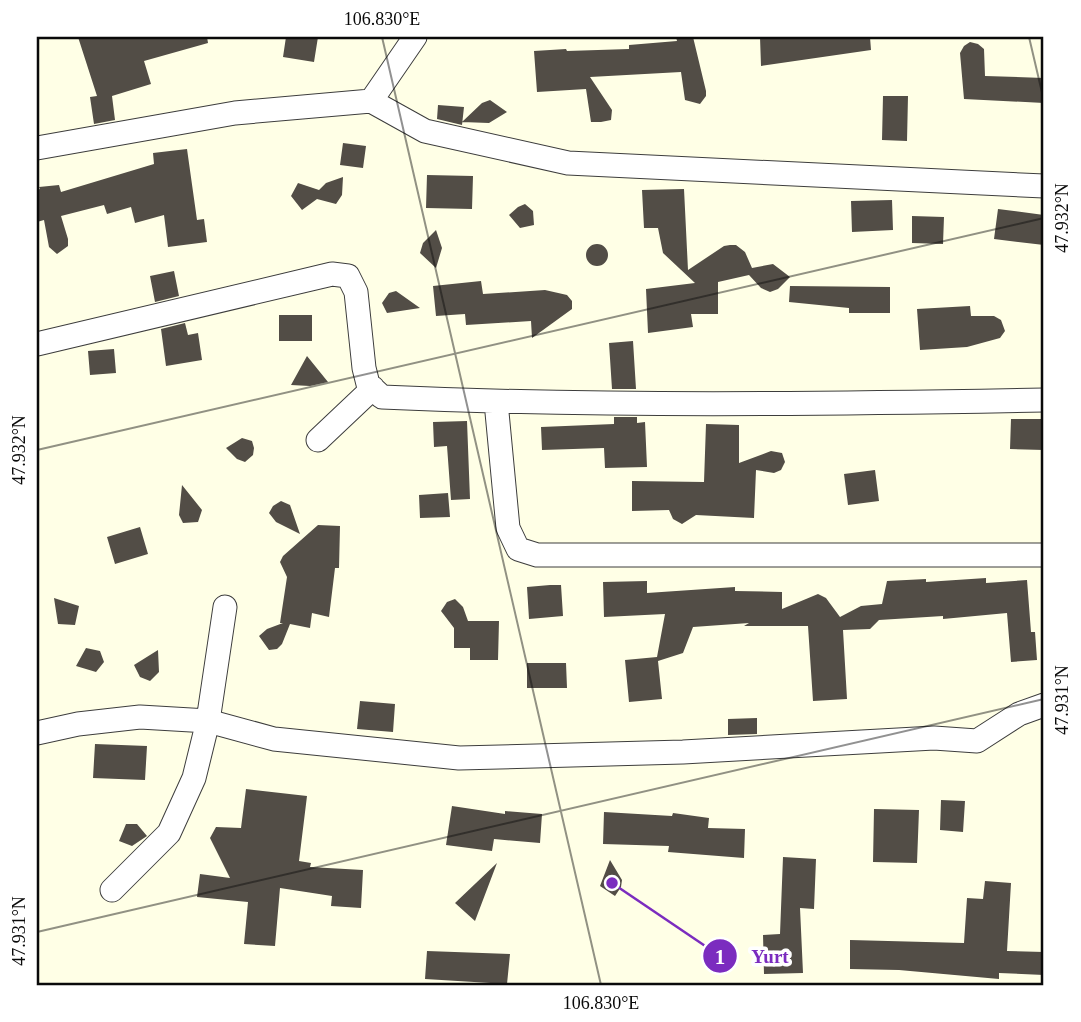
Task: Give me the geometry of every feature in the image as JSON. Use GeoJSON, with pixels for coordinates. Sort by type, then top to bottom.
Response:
{"type":"FeatureCollection","features":[{"type":"Feature","properties":{"kind":"street"},"geometry":{"type":"LineString","coordinates":[[371,101],[415,37]]}},
{"type":"Feature","properties":{"kind":"street"},"geometry":{"type":"LineString","coordinates":[[37,148],[235,113],[371,101],[425,131],[568,163],[1044,187]]}},
{"type":"Feature","properties":{"kind":"street"},"geometry":{"type":"LineString","coordinates":[[37,345],[332,274],[348,276],[356,292],[364,368],[368,384],[382,397],[496,402],[833,404],[1044,400]]}},
{"type":"Feature","properties":{"kind":"street"},"geometry":{"type":"LineString","coordinates":[[318,440],[373,388]]}},
{"type":"Feature","properties":{"kind":"street"},"geometry":{"type":"LineString","coordinates":[[496,402],[508,528],[518,549],[537,555],[1044,555]]}},
{"type":"Feature","properties":{"kind":"street"},"geometry":{"type":"LineString","coordinates":[[112,890],[169,833],[194,778],[208,721],[225,607]]}},
{"type":"Feature","properties":{"kind":"street"},"geometry":{"type":"LineString","coordinates":[[37,733],[78,724],[140,717],[208,721],[274,739],[459,758],[682,752],[934,738],[977,741],[1019,714],[1044,705]]}},
{"type":"Feature","properties":{"kind":"building"},"geometry":{"type":"Polygon","coordinates":[[[78,37],[207,37],[208,43],[144,61],[151,84],[112,96],[115,120],[94,124],[90,97],[97,96],[78,37]]]}},
{"type":"Feature","properties":{"kind":"building"},"geometry":{"type":"Polygon","coordinates":[[[286,37],[318,37],[314,62],[283,57],[286,37]]]}},
{"type":"Feature","properties":{"kind":"building"},"geometry":{"type":"Polygon","coordinates":[[[676,37],[693,37],[706,91],[700,104],[685,100],[681,72],[590,77],[612,110],[611,120],[601,122],[591,122],[586,89],[537,92],[534,51],[629,49],[629,45],[677,41],[676,37]]]}},
{"type":"Feature","properties":{"kind":"building"},"geometry":{"type":"Polygon","coordinates":[[[760,37],[870,37],[871,50],[761,66],[760,37]]]}},
{"type":"Feature","properties":{"kind":"building"},"geometry":{"type":"Polygon","coordinates":[[[970,42],[984,49],[985,76],[1044,78],[1044,103],[964,99],[960,53],[970,42]]]}},
{"type":"Feature","properties":{"kind":"building"},"geometry":{"type":"Polygon","coordinates":[[[883,96],[908,96],[907,141],[882,140],[883,96]]]}},
{"type":"Feature","properties":{"kind":"building"},"geometry":{"type":"Polygon","coordinates":[[[490,100],[507,112],[489,123],[462,122],[482,103],[490,100]]]}},
{"type":"Feature","properties":{"kind":"building"},"geometry":{"type":"Polygon","coordinates":[[[438,105],[464,107],[462,125],[437,119],[438,105]]]}},
{"type":"Feature","properties":{"kind":"building"},"geometry":{"type":"Polygon","coordinates":[[[343,143],[366,146],[363,168],[340,165],[343,143]]]}},
{"type":"Feature","properties":{"kind":"building"},"geometry":{"type":"Polygon","coordinates":[[[187,149],[197,220],[204,219],[207,242],[168,247],[164,215],[135,223],[131,207],[107,214],[104,205],[61,216],[68,246],[57,254],[49,247],[44,220],[37,222],[39,187],[59,185],[61,192],[154,164],[153,153],[187,149]]]}},
{"type":"Feature","properties":{"kind":"building"},"geometry":{"type":"Polygon","coordinates":[[[427,175],[473,176],[472,209],[426,208],[427,175]]]}},
{"type":"Feature","properties":{"kind":"building"},"geometry":{"type":"Polygon","coordinates":[[[343,177],[342,195],[336,204],[317,199],[302,210],[291,196],[298,183],[319,190],[326,183],[343,177]]]}},
{"type":"Feature","properties":{"kind":"building"},"geometry":{"type":"Polygon","coordinates":[[[684,189],[688,270],[724,246],[736,245],[745,252],[752,268],[773,264],[790,277],[778,289],[770,292],[761,288],[749,275],[718,282],[718,314],[691,314],[693,327],[648,333],[646,289],[695,283],[663,253],[658,228],[644,228],[642,190],[684,189]]]}},
{"type":"Feature","properties":{"kind":"building"},"geometry":{"type":"Polygon","coordinates":[[[892,200],[893,230],[852,232],[851,201],[892,200]]]}},
{"type":"Feature","properties":{"kind":"building"},"geometry":{"type":"Polygon","coordinates":[[[525,204],[533,211],[534,225],[520,228],[509,215],[525,204]]]}},
{"type":"Feature","properties":{"kind":"building"},"geometry":{"type":"Polygon","coordinates":[[[998,209],[1044,215],[1044,245],[994,239],[998,209]]]}},
{"type":"Feature","properties":{"kind":"building"},"geometry":{"type":"Polygon","coordinates":[[[912,216],[944,217],[943,244],[912,243],[912,216]]]}},
{"type":"Feature","properties":{"kind":"building"},"geometry":{"type":"Polygon","coordinates":[[[436,230],[442,248],[436,268],[420,253],[423,243],[436,230]]]}},
{"type":"Feature","properties":{"kind":"building"},"geometry":{"type":"Polygon","coordinates":[[[597,244],[605,247],[608,255],[605,263],[597,266],[589,263],[586,255],[589,247],[597,244]]]}},
{"type":"Feature","properties":{"kind":"building"},"geometry":{"type":"Polygon","coordinates":[[[174,271],[179,296],[155,302],[150,276],[174,271]]]}},
{"type":"Feature","properties":{"kind":"building"},"geometry":{"type":"Polygon","coordinates":[[[481,281],[483,294],[545,290],[567,295],[572,301],[572,309],[532,338],[531,321],[466,325],[465,314],[436,316],[433,286],[481,281]]]}},
{"type":"Feature","properties":{"kind":"building"},"geometry":{"type":"Polygon","coordinates":[[[790,286],[890,287],[890,313],[849,313],[849,308],[789,302],[790,286]]]}},
{"type":"Feature","properties":{"kind":"building"},"geometry":{"type":"Polygon","coordinates":[[[396,291],[420,308],[387,313],[382,303],[389,293],[396,291]]]}},
{"type":"Feature","properties":{"kind":"building"},"geometry":{"type":"Polygon","coordinates":[[[970,306],[971,316],[994,316],[1001,320],[1005,331],[1000,338],[967,347],[920,350],[917,309],[970,306]]]}},
{"type":"Feature","properties":{"kind":"building"},"geometry":{"type":"Polygon","coordinates":[[[279,315],[312,315],[312,341],[279,341],[279,315]]]}},
{"type":"Feature","properties":{"kind":"building"},"geometry":{"type":"Polygon","coordinates":[[[185,323],[188,335],[198,333],[202,360],[166,366],[161,329],[185,323]]]}},
{"type":"Feature","properties":{"kind":"building"},"geometry":{"type":"Polygon","coordinates":[[[633,341],[636,389],[612,389],[609,343],[633,341]]]}},
{"type":"Feature","properties":{"kind":"building"},"geometry":{"type":"Polygon","coordinates":[[[114,349],[116,373],[90,375],[88,351],[114,349]]]}},
{"type":"Feature","properties":{"kind":"building"},"geometry":{"type":"Polygon","coordinates":[[[307,356],[328,382],[310,386],[291,385],[307,356]]]}},
{"type":"Feature","properties":{"kind":"building"},"geometry":{"type":"Polygon","coordinates":[[[614,417],[637,417],[637,423],[645,422],[647,467],[605,468],[604,448],[542,450],[541,427],[614,424],[614,417]]]}},
{"type":"Feature","properties":{"kind":"building"},"geometry":{"type":"Polygon","coordinates":[[[1011,419],[1044,419],[1044,450],[1010,449],[1011,419]]]}},
{"type":"Feature","properties":{"kind":"building"},"geometry":{"type":"Polygon","coordinates":[[[467,421],[470,499],[451,500],[447,446],[434,447],[433,422],[467,421]]]}},
{"type":"Feature","properties":{"kind":"building"},"geometry":{"type":"Polygon","coordinates":[[[706,424],[739,425],[739,463],[771,451],[782,453],[785,462],[781,470],[774,473],[756,470],[754,518],[696,515],[682,524],[673,519],[669,510],[632,511],[632,481],[704,482],[706,424]]]}},
{"type":"Feature","properties":{"kind":"building"},"geometry":{"type":"Polygon","coordinates":[[[242,438],[252,441],[254,448],[253,455],[245,462],[237,459],[226,448],[242,438]]]}},
{"type":"Feature","properties":{"kind":"building"},"geometry":{"type":"Polygon","coordinates":[[[875,470],[879,501],[848,505],[844,474],[875,470]]]}},
{"type":"Feature","properties":{"kind":"building"},"geometry":{"type":"Polygon","coordinates":[[[182,485],[202,510],[198,522],[183,523],[179,515],[182,485]]]}},
{"type":"Feature","properties":{"kind":"building"},"geometry":{"type":"Polygon","coordinates":[[[448,493],[450,517],[420,518],[419,495],[448,493]]]}},
{"type":"Feature","properties":{"kind":"building"},"geometry":{"type":"Polygon","coordinates":[[[281,501],[290,505],[300,534],[276,522],[269,513],[273,506],[281,501]]]}},
{"type":"Feature","properties":{"kind":"building"},"geometry":{"type":"Polygon","coordinates":[[[318,525],[340,526],[339,568],[335,568],[329,617],[312,613],[310,628],[290,624],[282,644],[277,649],[269,650],[259,636],[267,629],[283,623],[280,623],[287,577],[280,562],[283,556],[318,525]]]}},
{"type":"Feature","properties":{"kind":"building"},"geometry":{"type":"Polygon","coordinates":[[[140,527],[148,554],[115,564],[107,537],[140,527]]]}},
{"type":"Feature","properties":{"kind":"building"},"geometry":{"type":"Polygon","coordinates":[[[986,578],[986,583],[1027,580],[1031,632],[1035,632],[1037,660],[1011,662],[1007,613],[943,619],[943,616],[879,620],[870,629],[843,630],[847,699],[813,701],[808,626],[744,626],[749,623],[693,627],[683,653],[658,661],[662,699],[629,702],[625,660],[657,657],[665,614],[604,617],[603,582],[647,581],[647,593],[735,587],[735,591],[782,592],[782,609],[818,594],[826,598],[840,617],[861,606],[882,604],[887,581],[926,579],[926,582],[986,578]]]}},
{"type":"Feature","properties":{"kind":"building"},"geometry":{"type":"Polygon","coordinates":[[[561,585],[563,616],[529,619],[527,587],[561,585]]]}},
{"type":"Feature","properties":{"kind":"building"},"geometry":{"type":"Polygon","coordinates":[[[54,598],[79,606],[75,625],[58,624],[54,598]]]}},
{"type":"Feature","properties":{"kind":"building"},"geometry":{"type":"Polygon","coordinates":[[[455,599],[463,607],[468,621],[499,621],[498,660],[470,660],[470,648],[454,648],[454,628],[441,611],[447,602],[455,599]]]}},
{"type":"Feature","properties":{"kind":"building"},"geometry":{"type":"Polygon","coordinates":[[[86,648],[100,651],[104,662],[96,672],[76,666],[86,648]]]}},
{"type":"Feature","properties":{"kind":"building"},"geometry":{"type":"Polygon","coordinates":[[[158,650],[159,672],[150,681],[140,677],[134,665],[158,650]]]}},
{"type":"Feature","properties":{"kind":"building"},"geometry":{"type":"Polygon","coordinates":[[[527,663],[566,663],[567,688],[527,688],[527,663]]]}},
{"type":"Feature","properties":{"kind":"building"},"geometry":{"type":"Polygon","coordinates":[[[360,701],[395,704],[393,732],[357,729],[360,701]]]}},
{"type":"Feature","properties":{"kind":"building"},"geometry":{"type":"Polygon","coordinates":[[[757,718],[757,734],[728,735],[728,719],[757,718]]]}},
{"type":"Feature","properties":{"kind":"building"},"geometry":{"type":"Polygon","coordinates":[[[95,744],[147,746],[145,780],[93,778],[95,744]]]}},
{"type":"Feature","properties":{"kind":"building"},"geometry":{"type":"Polygon","coordinates":[[[246,789],[307,796],[299,861],[311,863],[310,867],[363,870],[361,908],[331,906],[332,896],[280,888],[275,946],[244,944],[248,902],[197,897],[200,874],[230,878],[210,838],[216,827],[241,828],[246,789]]]}},
{"type":"Feature","properties":{"kind":"building"},"geometry":{"type":"Polygon","coordinates":[[[941,800],[965,801],[963,832],[940,830],[941,800]]]}},
{"type":"Feature","properties":{"kind":"building"},"geometry":{"type":"Polygon","coordinates":[[[452,806],[505,814],[505,811],[542,814],[540,843],[494,839],[492,851],[446,845],[452,806]]]}},
{"type":"Feature","properties":{"kind":"building"},"geometry":{"type":"Polygon","coordinates":[[[874,809],[919,810],[917,863],[873,862],[874,809]]]}},
{"type":"Feature","properties":{"kind":"building"},"geometry":{"type":"Polygon","coordinates":[[[604,812],[672,816],[673,813],[709,818],[708,828],[745,829],[744,858],[668,852],[669,846],[603,844],[604,812]]]}},
{"type":"Feature","properties":{"kind":"building"},"geometry":{"type":"Polygon","coordinates":[[[126,824],[137,824],[147,836],[132,846],[119,841],[126,824]]]}},
{"type":"Feature","properties":{"kind":"building"},"geometry":{"type":"Polygon","coordinates":[[[783,857],[816,859],[814,909],[800,908],[803,973],[764,974],[763,935],[780,934],[783,857]]]}},
{"type":"Feature","properties":{"kind":"building"},"geometry":{"type":"Polygon","coordinates":[[[610,860],[622,880],[615,896],[600,886],[610,860]]]}},
{"type":"Feature","properties":{"kind":"building"},"geometry":{"type":"Polygon","coordinates":[[[497,863],[475,921],[455,903],[497,863]]]}},
{"type":"Feature","properties":{"kind":"building"},"geometry":{"type":"Polygon","coordinates":[[[985,881],[1011,883],[1007,951],[1044,952],[1044,975],[999,973],[999,979],[899,970],[850,969],[850,940],[964,943],[967,898],[983,899],[985,881]]]}},
{"type":"Feature","properties":{"kind":"building"},"geometry":{"type":"Polygon","coordinates":[[[427,951],[510,954],[507,984],[425,979],[427,951]]]}},
{"type":"Feature","properties":{"kind":"place","name":"Yurt"},"geometry":{"type":"Point","coordinates":[612,883]}}]}
